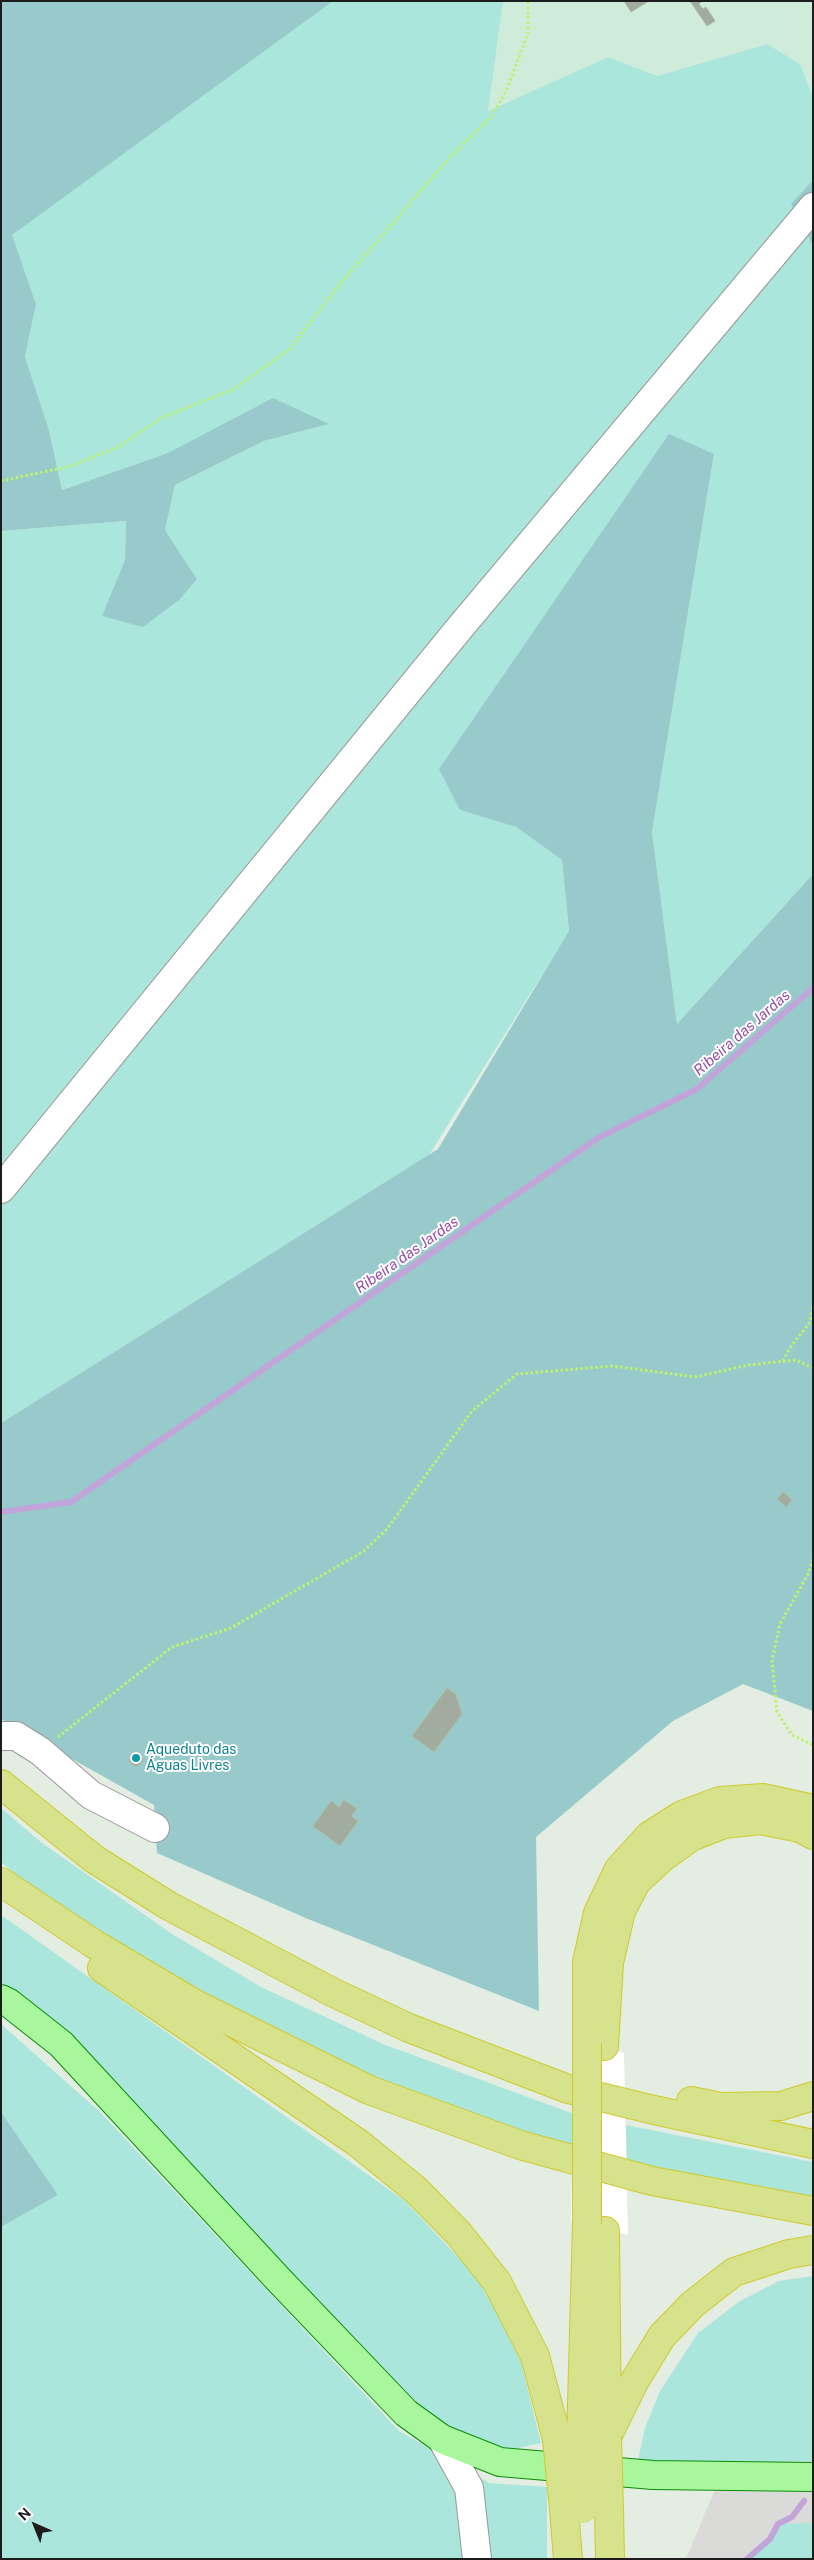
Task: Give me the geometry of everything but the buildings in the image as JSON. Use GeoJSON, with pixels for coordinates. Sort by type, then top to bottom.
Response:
{"type":"FeatureCollection","features":[{"type":"Feature","properties":{"kind":"highway"},"geometry":{"type":"LineString","coordinates":[[4,1787],[94,1859],[169,1906],[358,2004],[409,2028],[568,2089],[654,2110],[813,2144]]}},
{"type":"Feature","properties":{"kind":"highway"},"geometry":{"type":"LineString","coordinates":[[607,2437],[596,2226],[595,2045],[587,1962],[598,1913],[619,1869],[649,1836],[682,1815],[720,1801],[763,1798],[813,1809]]}},
{"type":"Feature","properties":{"kind":"highway"},"geometry":{"type":"LineString","coordinates":[[595,2045],[609,1963],[621,1912],[636,1882],[663,1857],[691,1837],[724,1824],[760,1820],[800,1828],[813,1835]]}},
{"type":"Feature","properties":{"kind":"highway"},"geometry":{"type":"LineString","coordinates":[[1,1882],[94,1944],[195,2004],[369,2090],[520,2145],[652,2181],[813,2212]]}},
{"type":"Feature","properties":{"kind":"highway"},"geometry":{"type":"LineString","coordinates":[[1,1896],[98,1966],[358,2143],[416,2190],[459,2234],[497,2282],[535,2356],[569,2440],[586,2510],[610,2559]]}},
{"type":"Feature","properties":{"kind":"highway"},"geometry":{"type":"LineString","coordinates":[[511,2066],[720,2107],[781,2106],[813,2096]]}},
{"type":"Feature","properties":{"kind":"highway"},"geometry":{"type":"LineString","coordinates":[[569,2440],[596,2226]]}},
{"type":"Feature","properties":{"kind":"highway"},"geometry":{"type":"LineString","coordinates":[[568,2559],[586,2510],[607,2437],[634,2382],[662,2336],[693,2304],[734,2272],[789,2254],[813,2250]]}},
{"type":"Feature","properties":{"kind":"highway"},"geometry":{"type":"LineString","coordinates":[[582,2559],[586,2510]]}},
{"type":"Feature","properties":{"kind":"main road"},"geometry":{"type":"LineString","coordinates":[[1,1999],[9,2002],[61,2044],[278,2279],[406,2413],[442,2439],[500,2462],[653,2474],[813,2477]]}},
{"type":"Feature","properties":{"kind":"street"},"geometry":{"type":"LineString","coordinates":[[1,1189],[465,623],[813,207]]}},
{"type":"Feature","properties":{"kind":"street"},"geometry":{"type":"LineString","coordinates":[[1,1736],[16,1736],[40,1751],[91,1795],[155,1828]]}},
{"type":"Feature","properties":{"kind":"street"},"geometry":{"type":"LineString","coordinates":[[442,2439],[469,2488],[477,2559]]}},
{"type":"Feature","properties":{"kind":"path"},"geometry":{"type":"LineString","coordinates":[[1,481],[72,466],[118,448],[163,417],[232,390],[290,349],[336,290],[450,157],[492,116],[507,88],[528,33],[528,1]]}},
{"type":"Feature","properties":{"kind":"path"},"geometry":{"type":"LineString","coordinates":[[783,1361],[790,1348],[810,1322],[813,1306]]}},
{"type":"Feature","properties":{"kind":"path"},"geometry":{"type":"LineString","coordinates":[[40,1751],[172,1647],[231,1628],[364,1551],[387,1530],[472,1412],[517,1374],[612,1366],[696,1377],[748,1366],[795,1360],[813,1368]]}},
{"type":"Feature","properties":{"kind":"path"},"geometry":{"type":"LineString","coordinates":[[813,1559],[808,1574],[780,1624],[772,1660],[778,1712],[792,1735],[813,1745]]}},
{"type":"Feature","properties":{"kind":"shaded area"},"geometry":{"type":"Polygon","coordinates":[[[1,1],[503,1],[488,111],[608,57],[657,76],[767,44],[800,64],[813,97],[813,180],[792,204],[813,246],[813,874],[677,1024],[652,832],[714,455],[460,810],[516,827],[562,860],[569,932],[429,1155],[1,1423],[1,531],[126,521],[125,560],[103,616],[197,579],[165,530],[175,485],[264,441],[328,424],[168,453],[62,490],[49,430],[25,357],[36,304],[12,236],[1,1]]]}},
{"type":"Feature","properties":{"kind":"shaded area"},"geometry":{"type":"Polygon","coordinates":[[[1,1],[333,1],[12,235],[36,304],[25,357],[49,430],[62,490],[168,453],[273,398],[329,424],[264,441],[175,485],[165,530],[197,579],[179,600],[143,627],[102,616],[125,560],[126,521],[1,531],[1,1]]]}},
{"type":"Feature","properties":{"kind":"shaded area"},"geometry":{"type":"Polygon","coordinates":[[[813,180],[813,246],[791,204],[813,180]]]}},
{"type":"Feature","properties":{"kind":"shaded area"},"geometry":{"type":"Polygon","coordinates":[[[669,434],[714,454],[652,832],[677,1024],[813,874],[813,1711],[743,1684],[673,1721],[536,1837],[539,2011],[308,1919],[157,1853],[154,1805],[1,1719],[1,1423],[438,1149],[569,931],[562,860],[516,827],[460,810],[439,769],[669,434]]]}},
{"type":"Feature","properties":{"kind":"shaded area"},"geometry":{"type":"Polygon","coordinates":[[[1,1808],[42,1843],[172,1934],[261,1987],[383,2044],[574,2114],[573,2151],[400,2092],[169,1980],[34,1890],[1,1862],[1,1808]]]}},
{"type":"Feature","properties":{"kind":"shaded area"},"geometry":{"type":"Polygon","coordinates":[[[1,1915],[405,2201],[476,2276],[518,2350],[541,2443],[510,2450],[478,2439],[438,2422],[398,2387],[1,1988],[1,1915]]]}},
{"type":"Feature","properties":{"kind":"shaded area"},"geometry":{"type":"Polygon","coordinates":[[[1,2024],[100,2112],[399,2431],[489,2483],[547,2487],[547,2559],[1,2559],[1,2227],[58,2195],[1,2112],[1,2024]]]}},
{"type":"Feature","properties":{"kind":"shaded area"},"geometry":{"type":"Polygon","coordinates":[[[1,2112],[58,2195],[1,2227],[1,2112]]]}},
{"type":"Feature","properties":{"kind":"shaded area"},"geometry":{"type":"Polygon","coordinates":[[[626,2125],[813,2162],[813,2202],[627,2167],[626,2125]]]}},
{"type":"Feature","properties":{"kind":"shaded area"},"geometry":{"type":"Polygon","coordinates":[[[813,2276],[813,2461],[637,2465],[645,2428],[660,2391],[698,2333],[740,2301],[779,2281],[813,2276]]]}},
{"type":"Feature","properties":{"kind":"shaded area"},"geometry":{"type":"Polygon","coordinates":[[[813,2415],[813,2559],[686,2559],[737,2437],[813,2415]]]}},
{"type":"Feature","properties":{"kind":"shaded area"},"geometry":{"type":"Polygon","coordinates":[[[813,2523],[813,2559],[748,2559],[770,2539],[778,2524],[813,2523]]]}},
{"type":"Feature","properties":{"kind":"green space"},"geometry":{"type":"Polygon","coordinates":[[[503,1],[813,1],[813,97],[800,64],[766,44],[656,76],[608,57],[487,111],[503,1]]]}},
{"type":"Feature","properties":{"kind":"pier"},"geometry":{"type":"Polygon","coordinates":[[[574,2040],[624,2053],[628,2235],[571,2221],[574,2040]]]}},
{"type":"Feature","properties":{"kind":"waterway","name":"Ribeira das Jardas"},"geometry":{"type":"LineString","coordinates":[[1,1512],[71,1502],[598,1138],[697,1089],[813,988]]}},
{"type":"Feature","properties":{"kind":"waterway"},"geometry":{"type":"LineString","coordinates":[[747,2559],[770,2539],[778,2524],[792,2517],[804,2501]]}},
{"type":"Feature","properties":{"kind":"place","name":"Aqueduto das Águas Livres"},"geometry":{"type":"Point","coordinates":[136,1758]}}]}
